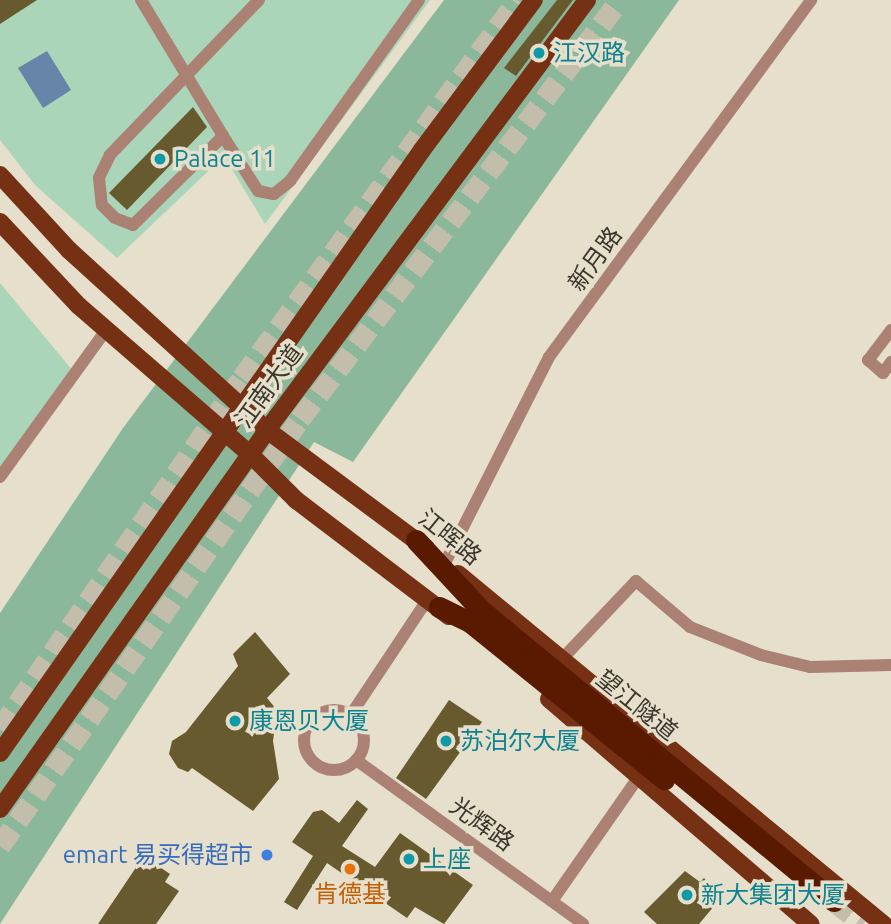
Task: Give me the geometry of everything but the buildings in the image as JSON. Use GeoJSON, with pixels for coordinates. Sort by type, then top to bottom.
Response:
{"type":"FeatureCollection","features":[{"type":"Feature","properties":{"kind":"highway","name":"望江隧道"},"geometry":{"type":"LineString","coordinates":[[416,540],[482,611],[823,912]]}},
{"type":"Feature","properties":{"kind":"highway","name":"望江隧道"},"geometry":{"type":"LineString","coordinates":[[433,603],[470,622],[823,912]]}},
{"type":"Feature","properties":{"kind":"main road","name":"江南大道"},"geometry":{"type":"LineString","coordinates":[[0,753],[241,405],[534,0]]}},
{"type":"Feature","properties":{"kind":"main road","name":"江南大道"},"geometry":{"type":"LineString","coordinates":[[0,809],[267,430],[587,0]]}},
{"type":"Feature","properties":{"kind":"main road","name":"江晖路"},"geometry":{"type":"LineString","coordinates":[[0,175],[69,250],[267,430],[445,563],[883,924]]}},
{"type":"Feature","properties":{"kind":"main road"},"geometry":{"type":"LineString","coordinates":[[0,222],[106,330],[222,433],[250,454],[296,500],[433,603],[640,775],[823,912]]}},
{"type":"Feature","properties":{"kind":"street"},"geometry":{"type":"LineString","coordinates":[[141,0],[258,191],[274,194],[290,181],[419,0]]}},
{"type":"Feature","properties":{"kind":"street"},"geometry":{"type":"LineString","coordinates":[[223,136],[133,225],[102,205],[99,178],[110,155],[190,79],[259,0]]}},
{"type":"Feature","properties":{"kind":"street","name":"新月路"},"geometry":{"type":"LineString","coordinates":[[445,563],[549,357],[811,0]]}},
{"type":"Feature","properties":{"kind":"street"},"geometry":{"type":"LineString","coordinates":[[0,477],[106,330]]}},
{"type":"Feature","properties":{"kind":"street"},"geometry":{"type":"LineString","coordinates":[[891,330],[868,360],[883,373],[891,362]]}},
{"type":"Feature","properties":{"kind":"street"},"geometry":{"type":"LineString","coordinates":[[561,660],[635,581],[690,627],[761,655],[810,667],[891,665]]}},
{"type":"Feature","properties":{"kind":"street"},"geometry":{"type":"LineString","coordinates":[[350,716],[433,603]]}},
{"type":"Feature","properties":{"kind":"street"},"geometry":{"type":"LineString","coordinates":[[333,710],[350,716],[363,731],[356,760],[339,769],[319,766],[303,741],[316,716],[333,710]]}},
{"type":"Feature","properties":{"kind":"street","name":"光辉路"},"geometry":{"type":"LineString","coordinates":[[356,760],[583,924]]}},
{"type":"Feature","properties":{"kind":"street"},"geometry":{"type":"LineString","coordinates":[[552,901],[640,775]]}},
{"type":"Feature","properties":{"kind":"green space"},"geometry":{"type":"Polygon","coordinates":[[[0,0],[430,0],[265,224],[224,156],[117,258],[35,185],[0,140],[0,0]]]}},
{"type":"Feature","properties":{"kind":"green space"},"geometry":{"type":"Polygon","coordinates":[[[444,0],[679,0],[353,462],[314,442],[0,924],[0,613],[123,428],[444,0]]]}},
{"type":"Feature","properties":{"kind":"green space"},"geometry":{"type":"Polygon","coordinates":[[[0,283],[73,371],[0,471],[0,283]]]}},
{"type":"Feature","properties":{"kind":"water"},"geometry":{"type":"Polygon","coordinates":[[[47,51],[71,90],[43,108],[18,68],[47,51]]]}},
{"type":"Feature","properties":{"kind":"tunnel"},"geometry":{"type":"LineString","coordinates":[[0,729],[242,378],[518,0]]}},
{"type":"Feature","properties":{"kind":"tunnel"},"geometry":{"type":"LineString","coordinates":[[0,846],[300,419],[620,0]]}},
{"type":"Feature","properties":{"kind":"tunnel"},"geometry":{"type":"LineString","coordinates":[[834,901],[863,924]]}},
{"type":"Feature","properties":{"kind":"place","name":"江汉路"},"geometry":{"type":"Point","coordinates":[539,53]}},
{"type":"Feature","properties":{"kind":"place","name":"Palace 11"},"geometry":{"type":"Point","coordinates":[160,159]}},
{"type":"Feature","properties":{"kind":"place","name":"康恩贝大厦"},"geometry":{"type":"Point","coordinates":[235,721]}},
{"type":"Feature","properties":{"kind":"place","name":"苏泊尔大厦"},"geometry":{"type":"Point","coordinates":[446,741]}},
{"type":"Feature","properties":{"kind":"place","name":"emart 易买得超市"},"geometry":{"type":"Point","coordinates":[267,855]}},
{"type":"Feature","properties":{"kind":"place","name":"上座"},"geometry":{"type":"Point","coordinates":[409,859]}},
{"type":"Feature","properties":{"kind":"place","name":"肯德基"},"geometry":{"type":"Point","coordinates":[350,869]}},
{"type":"Feature","properties":{"kind":"place","name":"新大集团大厦"},"geometry":{"type":"Point","coordinates":[687,895]}}]}
